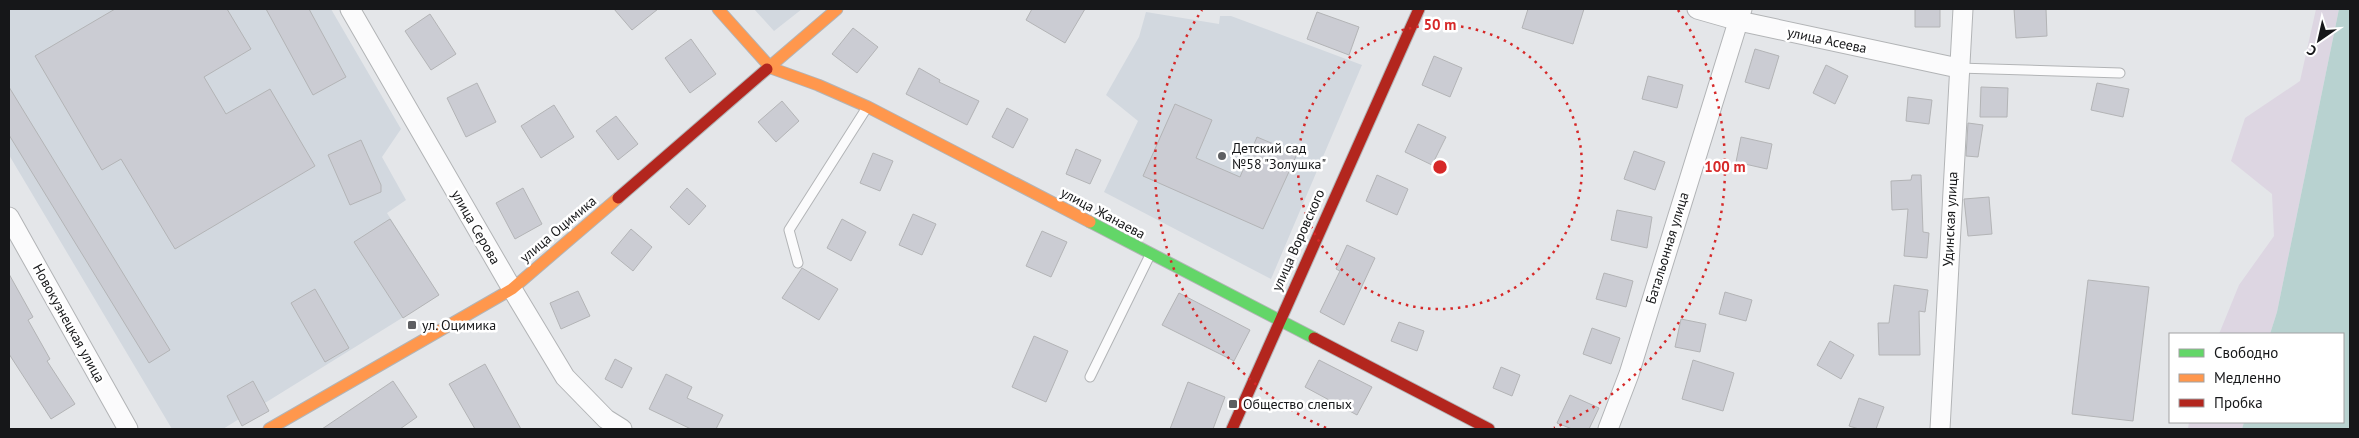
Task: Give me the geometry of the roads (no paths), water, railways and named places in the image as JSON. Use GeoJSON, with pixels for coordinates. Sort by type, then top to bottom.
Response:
{"type":"FeatureCollection","features":[{"type":"Feature","properties":{"kind":"street","name":"улица Серова"},"geometry":{"type":"LineString","coordinates":[[350,9],[565,377],[606,419],[622,429]]}},
{"type":"Feature","properties":{"kind":"street","name":"улица Жанаева"},"geometry":{"type":"LineString","coordinates":[[718,9],[771,68],[818,85],[868,107],[1489,429]]}},
{"type":"Feature","properties":{"kind":"street","name":"улица Оцимика"},"geometry":{"type":"LineString","coordinates":[[269,429],[463,319],[512,289],[771,68],[837,9]]}},
{"type":"Feature","properties":{"kind":"street","name":"улица Воровского"},"geometry":{"type":"LineString","coordinates":[[1232,429],[1278,321],[1418,9]]}},
{"type":"Feature","properties":{"kind":"street","name":"улица Асеева"},"geometry":{"type":"LineString","coordinates":[[1697,9],[1740,15],[1958,68]]}},
{"type":"Feature","properties":{"kind":"street","name":"Удинская улица"},"geometry":{"type":"LineString","coordinates":[[1940,429],[1958,68],[1963,9]]}},
{"type":"Feature","properties":{"kind":"street","name":"Батальонная улица"},"geometry":{"type":"LineString","coordinates":[[1608,429],[1629,374],[1740,15]]}},
{"type":"Feature","properties":{"kind":"street","name":"Новокузнецкая улица"},"geometry":{"type":"LineString","coordinates":[[9,217],[128,429]]}},
{"type":"Feature","properties":{"kind":"lane"},"geometry":{"type":"LineString","coordinates":[[1958,68],[2120,73]]}},
{"type":"Feature","properties":{"kind":"lane"},"geometry":{"type":"LineString","coordinates":[[798,263],[790,230],[868,107]]}},
{"type":"Feature","properties":{"kind":"lane"},"geometry":{"type":"LineString","coordinates":[[1090,377],[1151,255]]}},
{"type":"Feature","properties":{"kind":"place","name":"Детский сад №58 \"Золушка\""},"geometry":{"type":"Point","coordinates":[1222,156]}},
{"type":"Feature","properties":{"kind":"place","name":"ул. Оцимика"},"geometry":{"type":"Point","coordinates":[412,325]}},
{"type":"Feature","properties":{"kind":"place","name":"Общество слепых"},"geometry":{"type":"Point","coordinates":[1233,404]}}]}
